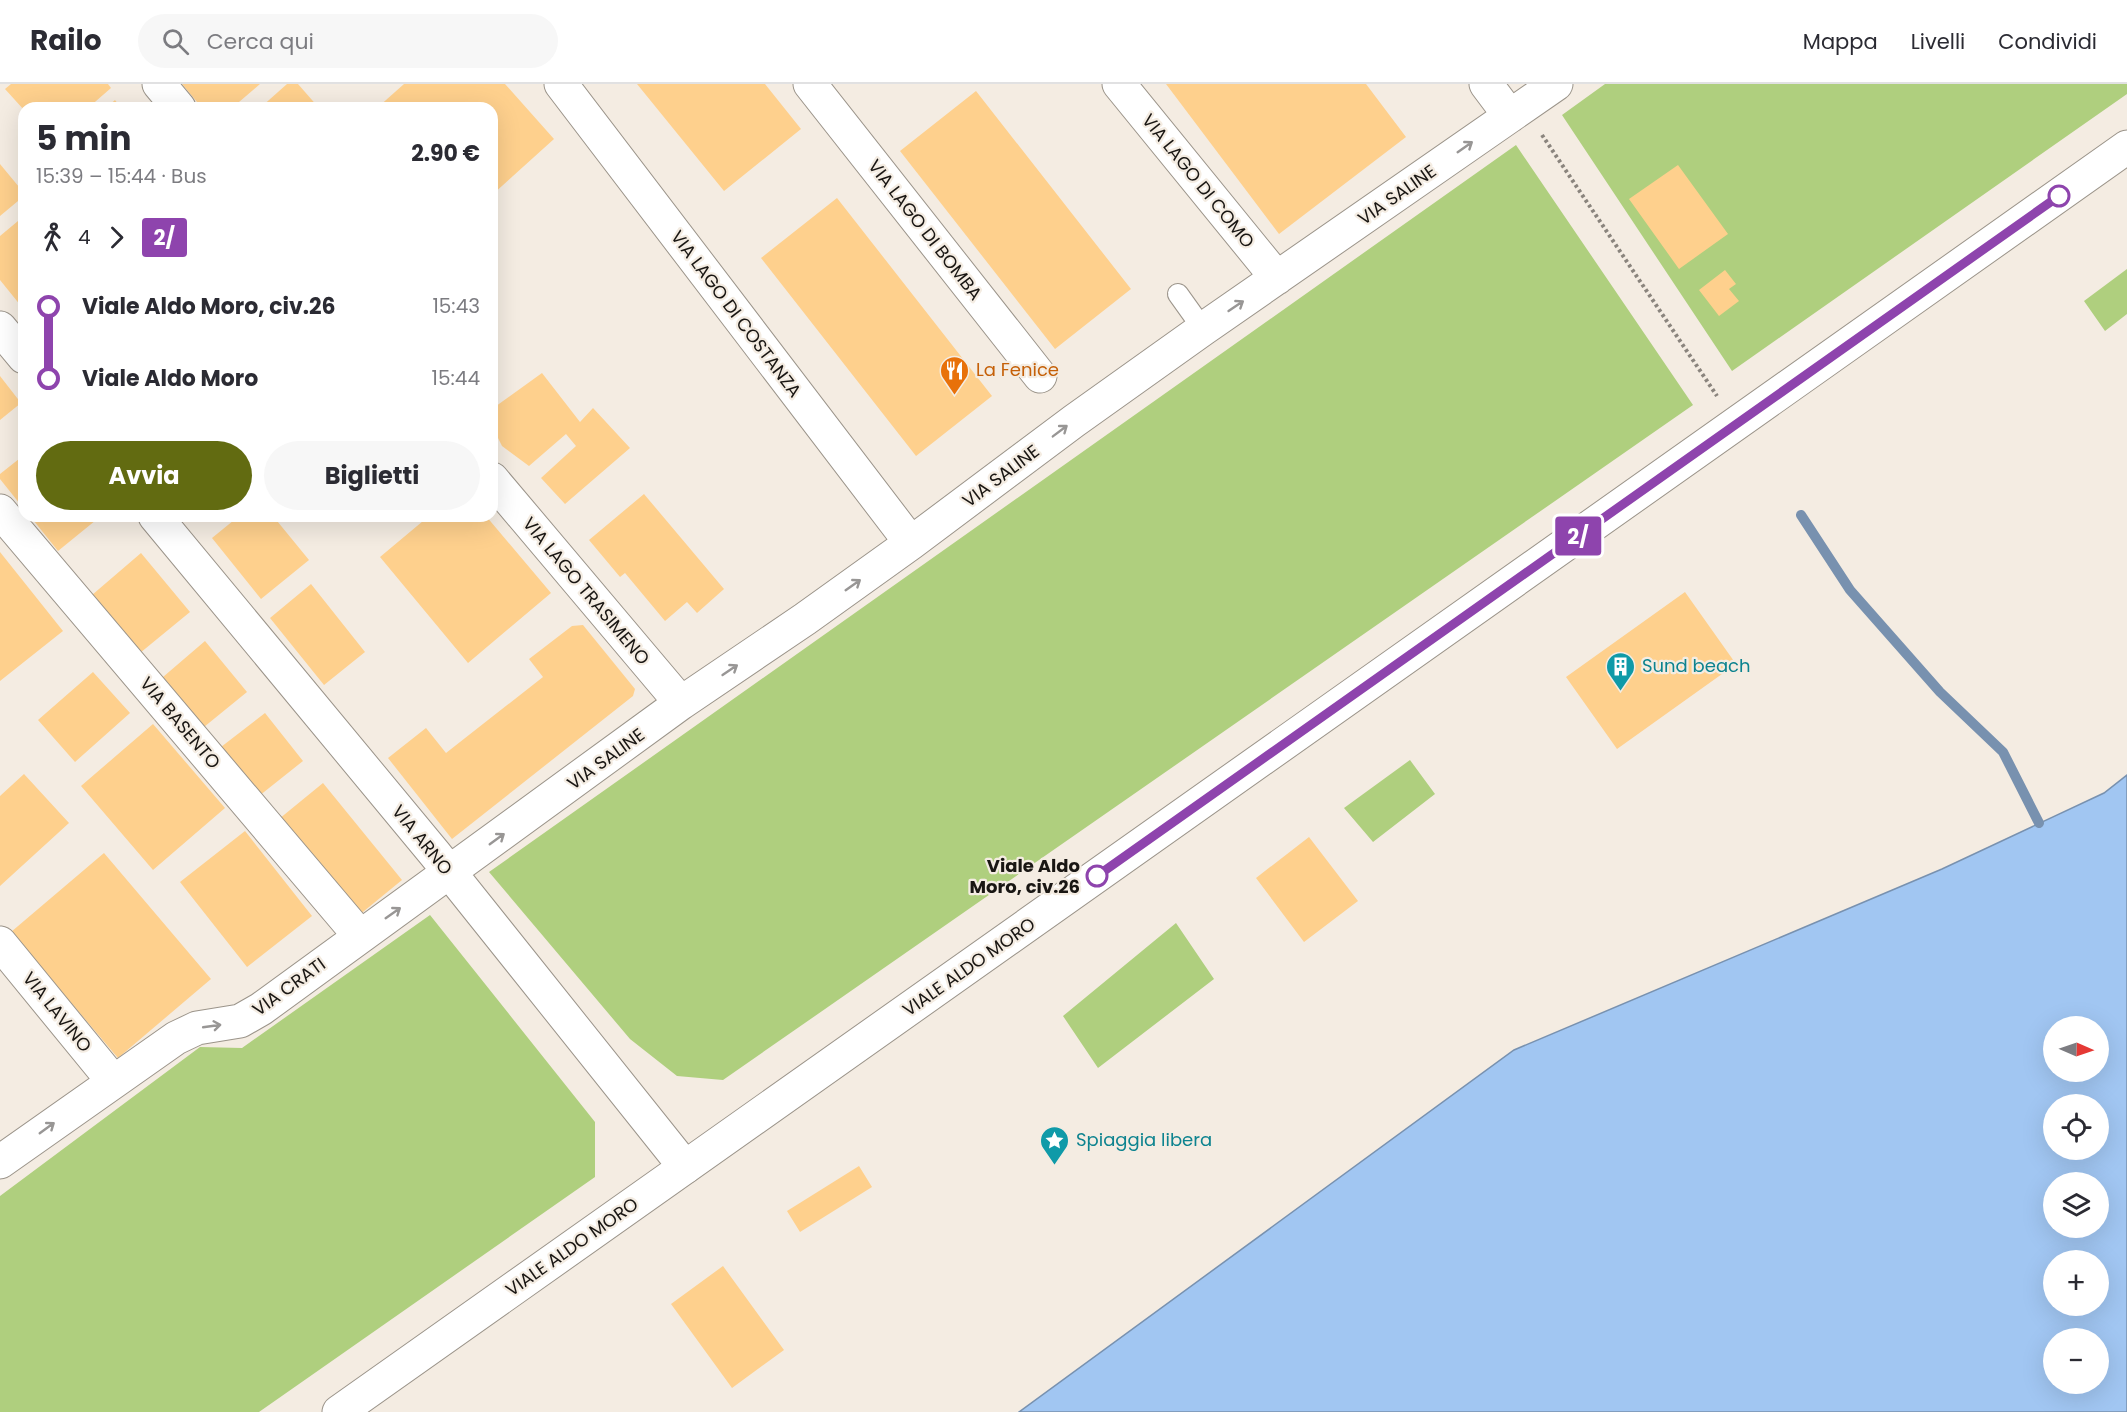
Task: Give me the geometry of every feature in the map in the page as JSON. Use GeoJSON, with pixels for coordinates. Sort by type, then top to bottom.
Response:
{"type":"FeatureCollection","features":[{"type":"Feature","properties":{"kind":"street"},"geometry":{"type":"LineString","coordinates":[[159,84],[174,102]]}},
{"type":"Feature","properties":{"kind":"street","name":"VIA LAGO DI COSTANZA"},"geometry":{"type":"LineString","coordinates":[[561,84],[911,543]]}},
{"type":"Feature","properties":{"kind":"street","name":"VIA LAGO DI BOMBA"},"geometry":{"type":"LineString","coordinates":[[810,84],[1040,376]]}},
{"type":"Feature","properties":{"kind":"street","name":"VIA LAGO DI COMO"},"geometry":{"type":"LineString","coordinates":[[1119,84],[1277,278]]}},
{"type":"Feature","properties":{"kind":"street"},"geometry":{"type":"LineString","coordinates":[[1486,84],[1516,112]]}},
{"type":"Feature","properties":{"kind":"street","name":"VIA SALINE"},"geometry":{"type":"LineString","coordinates":[[450,873],[681,703],[911,543],[1074,421],[1556,84]]}},
{"type":"Feature","properties":{"kind":"street","name":"VIALE ALDO MORO"},"geometry":{"type":"LineString","coordinates":[[339,1412],[2127,147]]}},
{"type":"Feature","properties":{"kind":"street"},"geometry":{"type":"LineString","coordinates":[[0,328],[18,350]]}},
{"type":"Feature","properties":{"kind":"street","name":"VIA LAGO TRASIMENO"},"geometry":{"type":"LineString","coordinates":[[498,486],[681,703]]}},
{"type":"Feature","properties":{"kind":"street","name":"VIA BASENTO"},"geometry":{"type":"LineString","coordinates":[[0,511],[360,936]]}},
{"type":"Feature","properties":{"kind":"street","name":"VIA ARNO"},"geometry":{"type":"LineString","coordinates":[[160,522],[450,873],[685,1167]]}},
{"type":"Feature","properties":{"kind":"street","name":"VIA CRATI"},"geometry":{"type":"LineString","coordinates":[[0,1162],[186,1032],[206,1026],[240,1021],[261,1010],[360,936],[450,873]]}},
{"type":"Feature","properties":{"kind":"street","name":"VIA LAVINO"},"geometry":{"type":"LineString","coordinates":[[0,943],[113,1081]]}},
{"type":"Feature","properties":{"kind":"lane"},"geometry":{"type":"LineString","coordinates":[[1178,294],[1203,329]]}},
{"type":"Feature","properties":{"kind":"path"},"geometry":{"type":"LineString","coordinates":[[1516,112],[1721,402]]}},
{"type":"Feature","properties":{"kind":"green space"},"geometry":{"type":"Polygon","coordinates":[[[1605,84],[2127,84],[2127,94],[1732,371],[1562,115],[1605,84]]]}},
{"type":"Feature","properties":{"kind":"green space"},"geometry":{"type":"Polygon","coordinates":[[[1516,145],[1693,405],[723,1080],[677,1076],[630,1039],[489,872],[1516,145]]]}},
{"type":"Feature","properties":{"kind":"green space"},"geometry":{"type":"Polygon","coordinates":[[[2127,269],[2127,314],[2105,331],[2084,301],[2127,269]]]}},
{"type":"Feature","properties":{"kind":"green space"},"geometry":{"type":"Polygon","coordinates":[[[1410,760],[1435,794],[1373,842],[1344,808],[1410,760]]]}},
{"type":"Feature","properties":{"kind":"green space"},"geometry":{"type":"Polygon","coordinates":[[[430,915],[595,1122],[595,1177],[259,1412],[0,1412],[0,1196],[200,1047],[242,1048],[430,915]]]}},
{"type":"Feature","properties":{"kind":"green space"},"geometry":{"type":"Polygon","coordinates":[[[1176,923],[1214,979],[1098,1068],[1063,1016],[1176,923]]]}},
{"type":"Feature","properties":{"kind":"water"},"geometry":{"type":"Polygon","coordinates":[[[2127,775],[2127,1412],[1019,1412],[1514,1050],[1942,869],[2104,793],[2127,775]]]}},
{"type":"Feature","properties":{"kind":"building"},"geometry":{"type":"Polygon","coordinates":[[[11,84],[108,84],[111,88],[95,102],[18,103],[5,89],[11,84]]]}},
{"type":"Feature","properties":{"kind":"building"},"geometry":{"type":"Polygon","coordinates":[[[182,84],[260,84],[239,102],[197,102],[182,84]]]}},
{"type":"Feature","properties":{"kind":"building"},"geometry":{"type":"Polygon","coordinates":[[[287,84],[298,84],[314,102],[267,102],[287,84]]]}},
{"type":"Feature","properties":{"kind":"building"},"geometry":{"type":"Polygon","coordinates":[[[404,84],[505,84],[554,139],[498,190],[498,102],[384,102],[404,84]]]}},
{"type":"Feature","properties":{"kind":"building"},"geometry":{"type":"Polygon","coordinates":[[[637,84],[765,84],[801,129],[724,191],[637,84]]]}},
{"type":"Feature","properties":{"kind":"building"},"geometry":{"type":"Polygon","coordinates":[[[1166,84],[1366,84],[1406,137],[1279,234],[1166,84]]]}},
{"type":"Feature","properties":{"kind":"building"},"geometry":{"type":"Polygon","coordinates":[[[976,91],[1131,289],[1055,349],[900,151],[976,91]]]}},
{"type":"Feature","properties":{"kind":"building"},"geometry":{"type":"Polygon","coordinates":[[[0,164],[18,186],[18,201],[0,216],[0,164]]]}},
{"type":"Feature","properties":{"kind":"building"},"geometry":{"type":"Polygon","coordinates":[[[1678,165],[1728,234],[1679,269],[1629,199],[1678,165]]]}},
{"type":"Feature","properties":{"kind":"building"},"geometry":{"type":"Polygon","coordinates":[[[837,198],[992,396],[916,456],[761,258],[837,198]]]}},
{"type":"Feature","properties":{"kind":"building"},"geometry":{"type":"Polygon","coordinates":[[[18,221],[18,302],[0,280],[0,236],[18,221]]]}},
{"type":"Feature","properties":{"kind":"building"},"geometry":{"type":"Polygon","coordinates":[[[1725,270],[1736,284],[1729,289],[1739,301],[1719,316],[1699,290],[1725,270]]]}},
{"type":"Feature","properties":{"kind":"building"},"geometry":{"type":"Polygon","coordinates":[[[542,373],[580,422],[593,408],[630,448],[565,504],[541,478],[576,446],[566,434],[529,466],[502,446],[498,438],[498,405],[542,373]]]}},
{"type":"Feature","properties":{"kind":"building"},"geometry":{"type":"Polygon","coordinates":[[[0,376],[18,399],[18,405],[0,420],[0,376]]]}},
{"type":"Feature","properties":{"kind":"building"},"geometry":{"type":"Polygon","coordinates":[[[18,460],[18,502],[0,479],[0,474],[18,460]]]}},
{"type":"Feature","properties":{"kind":"building"},"geometry":{"type":"Polygon","coordinates":[[[644,494],[724,589],[697,613],[687,602],[665,621],[625,573],[620,577],[589,540],[644,494]]]}},
{"type":"Feature","properties":{"kind":"building"},"geometry":{"type":"Polygon","coordinates":[[[35,522],[94,522],[58,551],[35,522]]]}},
{"type":"Feature","properties":{"kind":"building"},"geometry":{"type":"Polygon","coordinates":[[[232,522],[278,522],[309,560],[261,599],[212,538],[232,522]]]}},
{"type":"Feature","properties":{"kind":"building"},"geometry":{"type":"Polygon","coordinates":[[[422,522],[491,522],[551,593],[468,663],[380,557],[422,522]]]}},
{"type":"Feature","properties":{"kind":"building"},"geometry":{"type":"Polygon","coordinates":[[[0,552],[63,631],[0,681],[0,552]]]}},
{"type":"Feature","properties":{"kind":"building"},"geometry":{"type":"Polygon","coordinates":[[[141,553],[190,612],[140,653],[92,595],[141,553]]]}},
{"type":"Feature","properties":{"kind":"building"},"geometry":{"type":"Polygon","coordinates":[[[311,584],[365,652],[324,685],[270,618],[311,584]]]}},
{"type":"Feature","properties":{"kind":"building"},"geometry":{"type":"Polygon","coordinates":[[[1685,592],[1736,664],[1617,749],[1566,677],[1685,592]]]}},
{"type":"Feature","properties":{"kind":"building"},"geometry":{"type":"Polygon","coordinates":[[[583,625],[635,689],[633,696],[452,839],[388,758],[426,728],[446,753],[543,677],[529,659],[572,626],[583,625]]]}},
{"type":"Feature","properties":{"kind":"building"},"geometry":{"type":"Polygon","coordinates":[[[205,641],[247,692],[204,727],[163,677],[205,641]]]}},
{"type":"Feature","properties":{"kind":"building"},"geometry":{"type":"Polygon","coordinates":[[[93,672],[130,713],[75,762],[38,720],[93,672]]]}},
{"type":"Feature","properties":{"kind":"building"},"geometry":{"type":"Polygon","coordinates":[[[265,713],[303,761],[259,796],[221,747],[265,713]]]}},
{"type":"Feature","properties":{"kind":"building"},"geometry":{"type":"Polygon","coordinates":[[[153,724],[225,808],[153,870],[81,786],[153,724]]]}},
{"type":"Feature","properties":{"kind":"building"},"geometry":{"type":"Polygon","coordinates":[[[24,774],[69,823],[0,886],[0,796],[24,774]]]}},
{"type":"Feature","properties":{"kind":"building"},"geometry":{"type":"Polygon","coordinates":[[[323,783],[402,880],[358,916],[279,819],[323,783]]]}},
{"type":"Feature","properties":{"kind":"building"},"geometry":{"type":"Polygon","coordinates":[[[245,831],[312,916],[247,967],[180,882],[245,831]]]}},
{"type":"Feature","properties":{"kind":"building"},"geometry":{"type":"Polygon","coordinates":[[[1309,837],[1358,901],[1304,942],[1256,878],[1309,837]]]}},
{"type":"Feature","properties":{"kind":"building"},"geometry":{"type":"Polygon","coordinates":[[[104,853],[211,979],[118,1058],[11,932],[104,853]]]}},
{"type":"Feature","properties":{"kind":"building"},"geometry":{"type":"Polygon","coordinates":[[[859,1166],[872,1187],[800,1232],[787,1211],[859,1166]]]}},
{"type":"Feature","properties":{"kind":"building"},"geometry":{"type":"Polygon","coordinates":[[[723,1266],[784,1350],[732,1388],[671,1304],[723,1266]]]}},
{"type":"Feature","properties":{"kind":"waterway"},"geometry":{"type":"LineString","coordinates":[[1801,515],[1850,590],[1940,692],[2003,752],[2039,823]]}},
{"type":"Feature","properties":{"kind":"bus line","name":"2/"},"geometry":{"type":"LineString","coordinates":[[1097,876],[2059,196]]}},
{"type":"Feature","properties":{"kind":"place","name":"La Fenice"},"geometry":{"type":"Point","coordinates":[955,396]}},
{"type":"Feature","properties":{"kind":"place","name":"Sund beach"},"geometry":{"type":"Point","coordinates":[1621,692]}},
{"type":"Feature","properties":{"kind":"place","name":"Viale Aldo Moro, civ.26"},"geometry":{"type":"Point","coordinates":[1097,876]}},
{"type":"Feature","properties":{"kind":"place","name":"Spiaggia libera"},"geometry":{"type":"Point","coordinates":[1055,1166]}}]}
